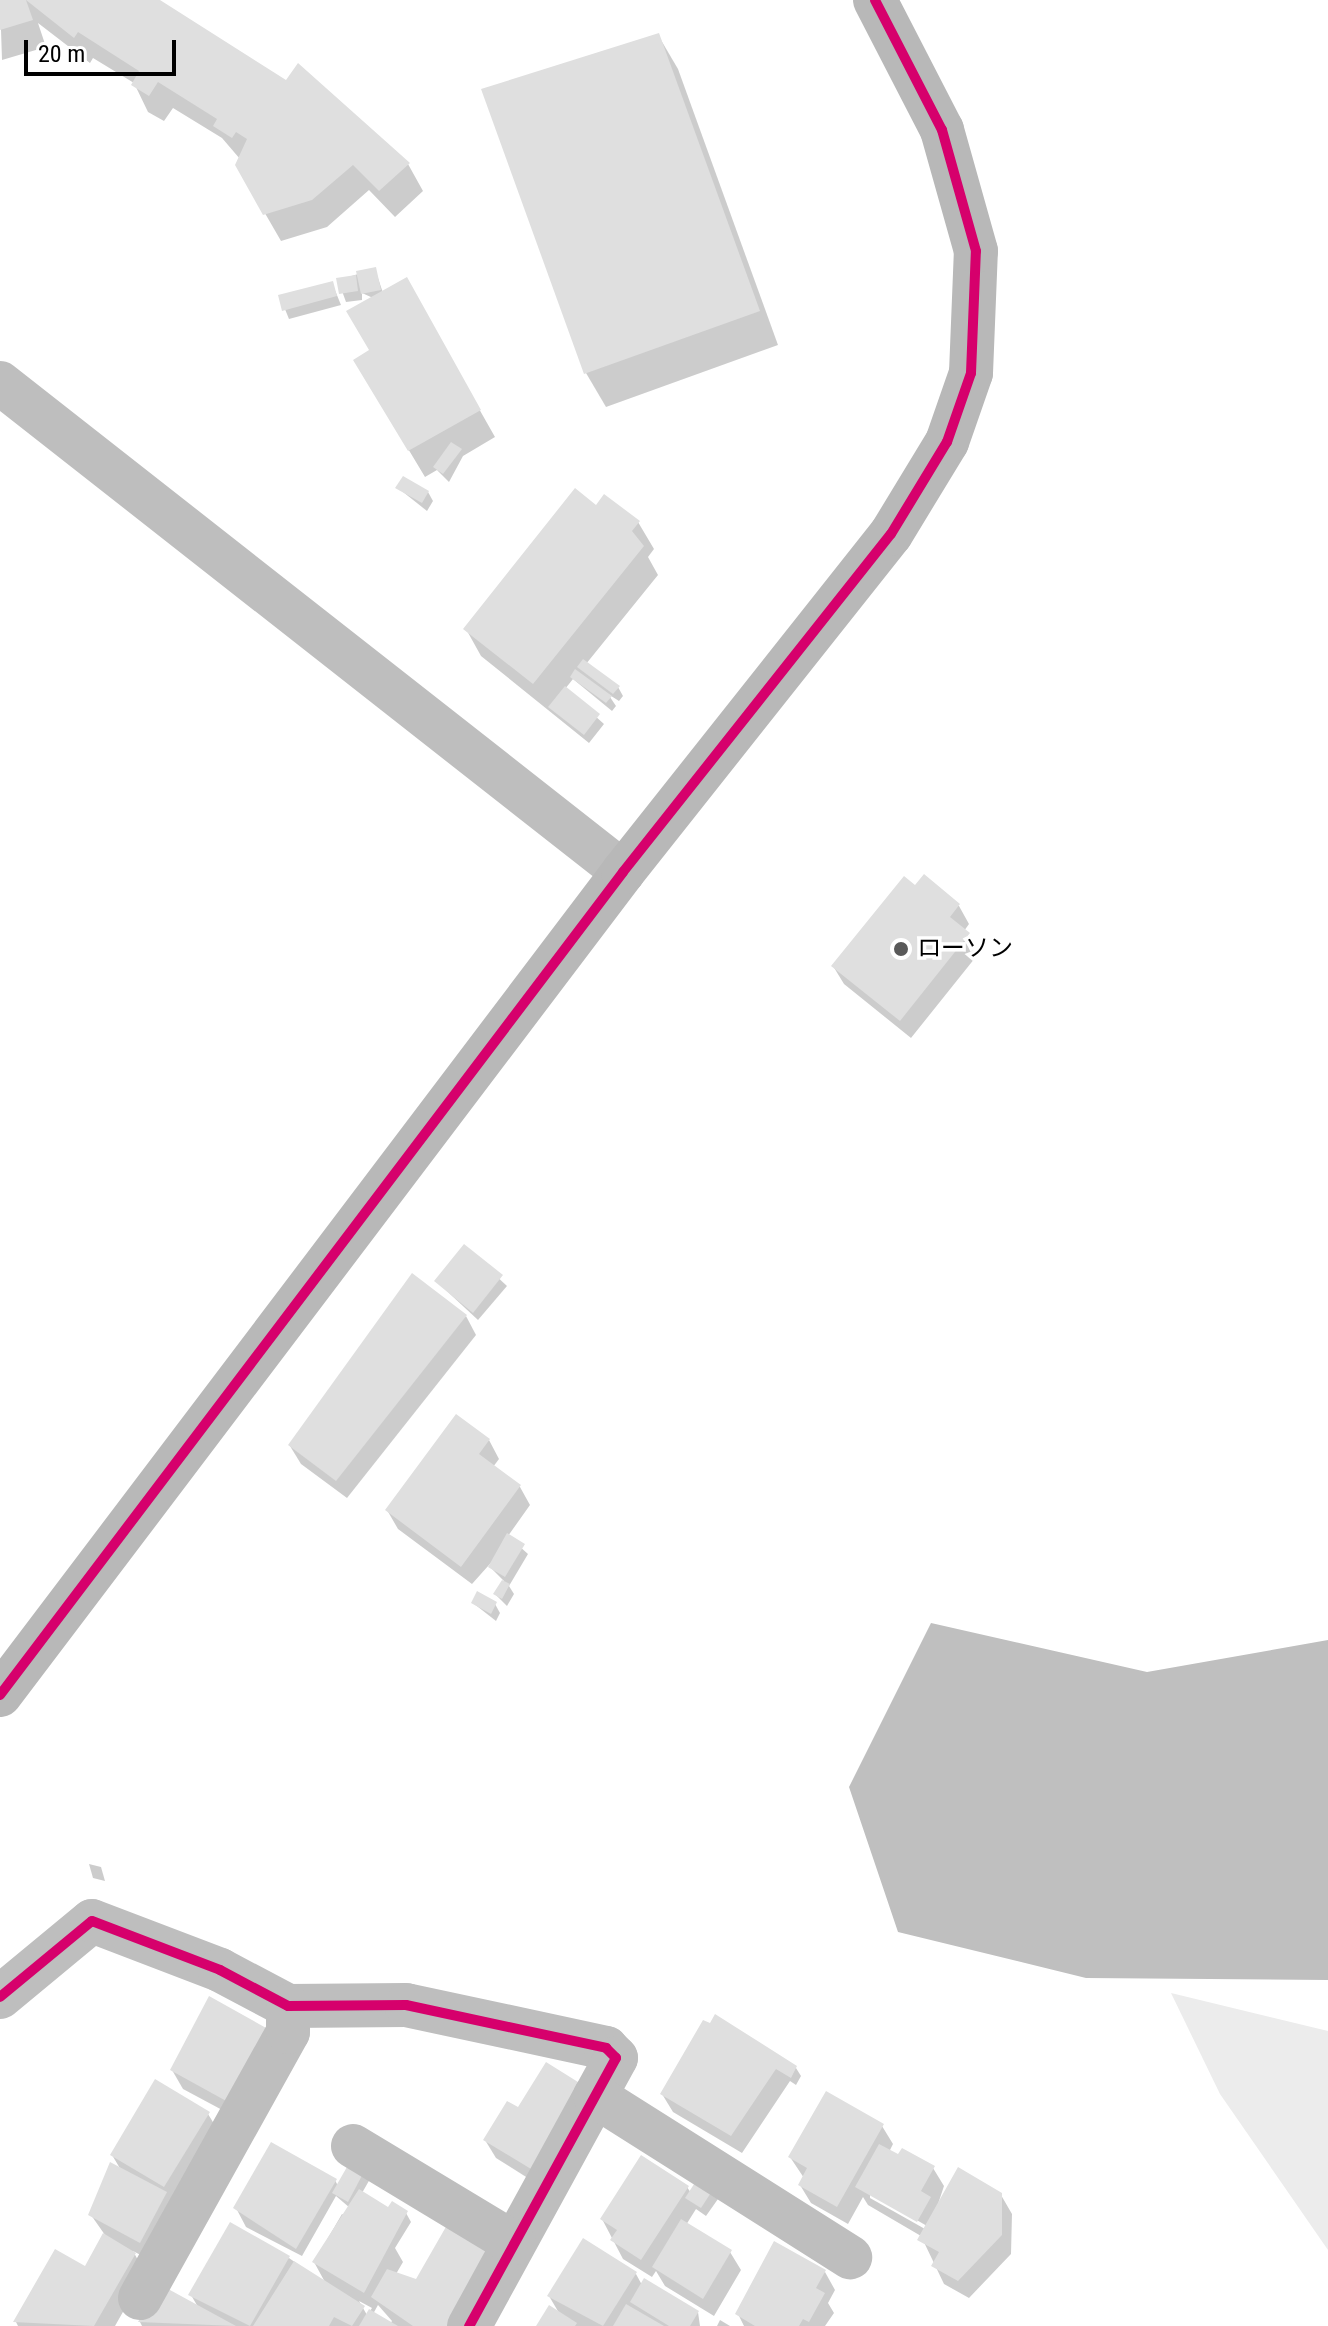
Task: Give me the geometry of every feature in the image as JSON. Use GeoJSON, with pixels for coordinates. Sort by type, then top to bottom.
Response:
{"type":"FeatureCollection","features":[{"type":"Feature","properties":{"kind":"street"},"geometry":{"type":"LineString","coordinates":[[0,1695],[623,872],[891,534],[947,442],[971,373],[976,251],[942,130],[875,0]]}},
{"type":"Feature","properties":{"kind":"street"},"geometry":{"type":"LineString","coordinates":[[0,383],[623,872]]}},
{"type":"Feature","properties":{"kind":"street"},"geometry":{"type":"LineString","coordinates":[[0,1997],[92,1921],[220,1970],[288,2006],[406,2005],[606,2048],[616,2058],[470,2326]]}},
{"type":"Feature","properties":{"kind":"street"},"geometry":{"type":"LineString","coordinates":[[140,2298],[288,2032],[288,2006]]}},
{"type":"Feature","properties":{"kind":"street"},"geometry":{"type":"LineString","coordinates":[[595,2096],[850,2257]]}},
{"type":"Feature","properties":{"kind":"street"},"geometry":{"type":"LineString","coordinates":[[353,2146],[514,2243]]}},
{"type":"Feature","properties":{"kind":"shaded area"},"geometry":{"type":"Polygon","coordinates":[[[931,1623],[1147,1672],[1328,1640],[1328,1980],[1086,1978],[898,1932],[849,1787],[931,1623]]]}},
{"type":"Feature","properties":{"kind":"shaded area"},"geometry":{"type":"Polygon","coordinates":[[[1171,1993],[1328,2031],[1328,2250],[1220,2094],[1171,1993]]]}},
{"type":"Feature","properties":{"kind":"building"},"geometry":{"type":"Polygon","coordinates":[[[0,0],[26,0],[33,20],[0,30],[0,0]]]}},
{"type":"Feature","properties":{"kind":"building"},"geometry":{"type":"Polygon","coordinates":[[[26,0],[160,0],[286,80],[298,63],[410,163],[379,191],[353,165],[312,200],[263,215],[235,165],[247,139],[236,132],[232,138],[213,126],[217,119],[158,82],[149,96],[131,85],[139,71],[78,32],[74,38],[26,0]]]}},
{"type":"Feature","properties":{"kind":"building"},"geometry":{"type":"Polygon","coordinates":[[[659,33],[760,311],[584,374],[481,89],[659,33]]]}},
{"type":"Feature","properties":{"kind":"building"},"geometry":{"type":"Polygon","coordinates":[[[376,267],[381,290],[361,294],[356,271],[376,267]]]}},
{"type":"Feature","properties":{"kind":"building"},"geometry":{"type":"Polygon","coordinates":[[[356,275],[358,291],[339,294],[336,278],[356,275]]]}},
{"type":"Feature","properties":{"kind":"building"},"geometry":{"type":"Polygon","coordinates":[[[407,277],[481,410],[408,451],[353,360],[369,350],[346,311],[407,277]]]}},
{"type":"Feature","properties":{"kind":"building"},"geometry":{"type":"Polygon","coordinates":[[[333,281],[337,296],[282,311],[278,295],[333,281]]]}},
{"type":"Feature","properties":{"kind":"building"},"geometry":{"type":"Polygon","coordinates":[[[451,442],[462,449],[443,474],[433,467],[451,442]]]}},
{"type":"Feature","properties":{"kind":"building"},"geometry":{"type":"Polygon","coordinates":[[[403,476],[429,491],[422,503],[395,488],[403,476]]]}},
{"type":"Feature","properties":{"kind":"building"},"geometry":{"type":"Polygon","coordinates":[[[575,488],[596,505],[604,494],[640,521],[632,531],[644,546],[533,684],[463,629],[575,488]]]}},
{"type":"Feature","properties":{"kind":"building"},"geometry":{"type":"Polygon","coordinates":[[[583,659],[620,686],[613,694],[577,667],[583,659]]]}},
{"type":"Feature","properties":{"kind":"building"},"geometry":{"type":"Polygon","coordinates":[[[575,669],[612,696],[606,703],[570,677],[575,669]]]}},
{"type":"Feature","properties":{"kind":"building"},"geometry":{"type":"Polygon","coordinates":[[[565,686],[600,714],[584,735],[548,707],[565,686]]]}},
{"type":"Feature","properties":{"kind":"building","name":"ローソン"},"geometry":{"type":"Polygon","coordinates":[[[924,874],[960,904],[950,917],[970,933],[900,1021],[831,966],[904,876],[915,885],[924,874]]]}},
{"type":"Feature","properties":{"kind":"building"},"geometry":{"type":"Polygon","coordinates":[[[464,1244],[503,1275],[473,1313],[434,1281],[464,1244]]]}},
{"type":"Feature","properties":{"kind":"building"},"geometry":{"type":"Polygon","coordinates":[[[412,1273],[467,1315],[336,1481],[288,1445],[412,1273]]]}},
{"type":"Feature","properties":{"kind":"building"},"geometry":{"type":"Polygon","coordinates":[[[456,1414],[490,1439],[479,1454],[521,1485],[461,1567],[385,1510],[456,1414]]]}},
{"type":"Feature","properties":{"kind":"building"},"geometry":{"type":"Polygon","coordinates":[[[507,1533],[525,1544],[505,1577],[488,1567],[507,1533]]]}},
{"type":"Feature","properties":{"kind":"building"},"geometry":{"type":"Polygon","coordinates":[[[502,1580],[510,1584],[502,1599],[493,1594],[502,1580]]]}},
{"type":"Feature","properties":{"kind":"building"},"geometry":{"type":"Polygon","coordinates":[[[477,1591],[497,1602],[491,1614],[471,1603],[477,1591]]]}},
{"type":"Feature","properties":{"kind":"building"},"geometry":{"type":"Polygon","coordinates":[[[209,1996],[268,2029],[228,2102],[170,2070],[209,1996]]]}},
{"type":"Feature","properties":{"kind":"building"},"geometry":{"type":"Polygon","coordinates":[[[715,2014],[797,2066],[791,2078],[776,2069],[731,2136],[660,2094],[703,2020],[710,2023],[715,2014]]]}},
{"type":"Feature","properties":{"kind":"building"},"geometry":{"type":"Polygon","coordinates":[[[546,2062],[594,2092],[531,2169],[483,2140],[507,2101],[518,2107],[546,2062]]]}},
{"type":"Feature","properties":{"kind":"building"},"geometry":{"type":"Polygon","coordinates":[[[155,2079],[210,2112],[164,2187],[110,2155],[155,2079]]]}},
{"type":"Feature","properties":{"kind":"building"},"geometry":{"type":"Polygon","coordinates":[[[826,2091],[884,2124],[837,2207],[798,2185],[807,2168],[788,2157],[826,2091]]]}},
{"type":"Feature","properties":{"kind":"building"},"geometry":{"type":"Polygon","coordinates":[[[271,2142],[337,2179],[296,2249],[233,2208],[271,2142]]]}},
{"type":"Feature","properties":{"kind":"building"},"geometry":{"type":"Polygon","coordinates":[[[879,2144],[898,2154],[902,2148],[935,2166],[921,2191],[931,2197],[917,2222],[855,2187],[879,2144]]]}},
{"type":"Feature","properties":{"kind":"building"},"geometry":{"type":"Polygon","coordinates":[[[641,2155],[689,2186],[641,2260],[610,2240],[617,2230],[600,2219],[641,2155]]]}},
{"type":"Feature","properties":{"kind":"building"},"geometry":{"type":"Polygon","coordinates":[[[351,2160],[366,2168],[348,2202],[332,2193],[351,2160]]]}},
{"type":"Feature","properties":{"kind":"building"},"geometry":{"type":"Polygon","coordinates":[[[110,2162],[167,2192],[140,2243],[88,2215],[110,2162]]]}},
{"type":"Feature","properties":{"kind":"building"},"geometry":{"type":"Polygon","coordinates":[[[958,2167],[1002,2193],[1002,2235],[958,2281],[931,2266],[939,2252],[917,2240],[958,2167]]]}},
{"type":"Feature","properties":{"kind":"building"},"geometry":{"type":"Polygon","coordinates":[[[698,2178],[714,2188],[701,2208],[685,2198],[698,2178]]]}},
{"type":"Feature","properties":{"kind":"building"},"geometry":{"type":"Polygon","coordinates":[[[359,2189],[388,2207],[392,2201],[408,2211],[364,2293],[312,2262],[359,2189]]]}},
{"type":"Feature","properties":{"kind":"building"},"geometry":{"type":"Polygon","coordinates":[[[681,2219],[732,2250],[703,2299],[652,2267],[681,2219]]]}},
{"type":"Feature","properties":{"kind":"building"},"geometry":{"type":"Polygon","coordinates":[[[230,2222],[290,2256],[250,2326],[188,2295],[230,2222]]]}},
{"type":"Feature","properties":{"kind":"building"},"geometry":{"type":"Polygon","coordinates":[[[447,2225],[485,2249],[489,2258],[449,2326],[413,2326],[371,2297],[387,2269],[416,2279],[447,2225]]]}},
{"type":"Feature","properties":{"kind":"building"},"geometry":{"type":"Polygon","coordinates":[[[103,2233],[136,2253],[94,2326],[13,2322],[55,2249],[85,2266],[103,2233]]]}},
{"type":"Feature","properties":{"kind":"building"},"geometry":{"type":"Polygon","coordinates":[[[583,2238],[637,2272],[603,2326],[547,2296],[583,2238]]]}},
{"type":"Feature","properties":{"kind":"building"},"geometry":{"type":"Polygon","coordinates":[[[774,2241],[826,2270],[816,2288],[825,2293],[809,2322],[803,2319],[799,2326],[755,2326],[735,2314],[774,2241]]]}},
{"type":"Feature","properties":{"kind":"building"},"geometry":{"type":"Polygon","coordinates":[[[294,2261],[365,2306],[352,2326],[334,2317],[329,2326],[253,2326],[294,2261]]]}},
{"type":"Feature","properties":{"kind":"building"},"geometry":{"type":"Polygon","coordinates":[[[644,2278],[699,2311],[690,2326],[669,2326],[630,2302],[644,2278]]]}},
{"type":"Feature","properties":{"kind":"building"},"geometry":{"type":"Polygon","coordinates":[[[159,2284],[236,2326],[138,2322],[159,2284]]]}},
{"type":"Feature","properties":{"kind":"building"},"geometry":{"type":"Polygon","coordinates":[[[626,2304],[664,2326],[613,2326],[626,2304]]]}},
{"type":"Feature","properties":{"kind":"building"},"geometry":{"type":"Polygon","coordinates":[[[549,2305],[577,2323],[575,2326],[536,2326],[549,2305]]]}},
{"type":"Feature","properties":{"kind":"building"},"geometry":{"type":"Polygon","coordinates":[[[369,2309],[398,2326],[359,2326],[369,2309]]]}},
{"type":"Feature","properties":{"kind":"cycle path"},"geometry":{"type":"LineString","coordinates":[[0,1695],[623,872],[891,534],[947,442],[971,373],[976,251],[942,130],[875,0]]}},
{"type":"Feature","properties":{"kind":"cycle path"},"geometry":{"type":"LineString","coordinates":[[0,1997],[92,1921],[220,1970],[288,2006],[406,2005],[606,2048],[616,2058],[469,2326]]}},
{"type":"Feature","properties":{"kind":"place","name":"ローソン"},"geometry":{"type":"Point","coordinates":[901,949]}}]}
